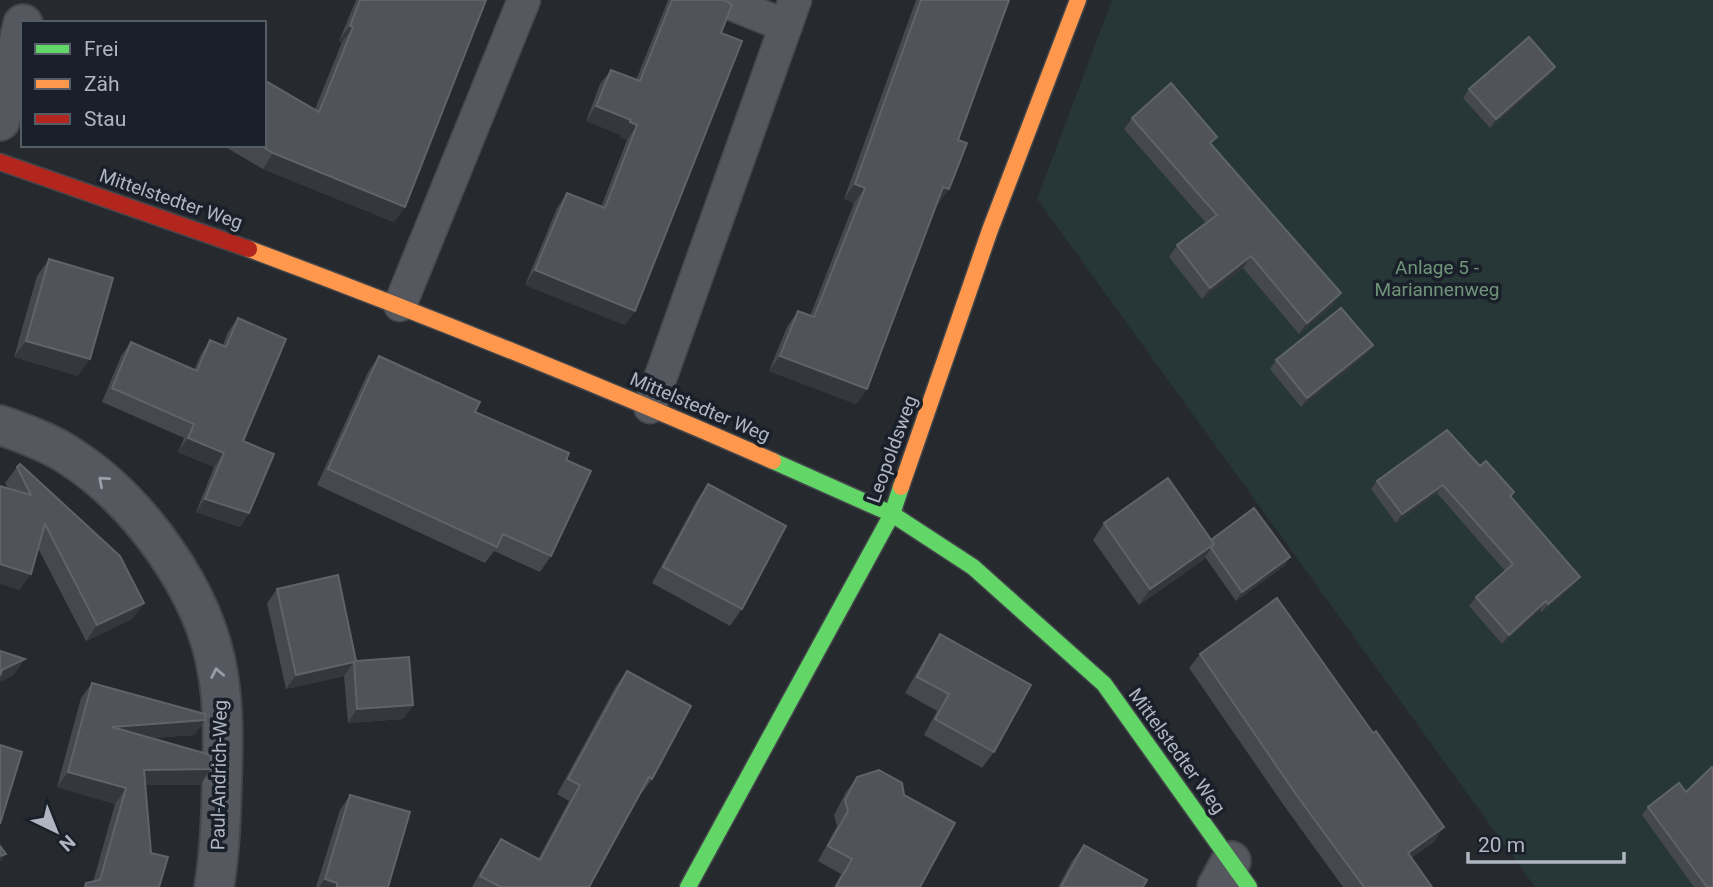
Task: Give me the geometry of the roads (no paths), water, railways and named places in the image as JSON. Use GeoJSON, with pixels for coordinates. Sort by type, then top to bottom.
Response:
{"type":"FeatureCollection","features":[{"type":"Feature","properties":{"kind":"street"},"geometry":{"type":"LineString","coordinates":[[24,21],[29,0]]}},
{"type":"Feature","properties":{"kind":"street","name":"Leopoldsweg"},"geometry":{"type":"LineString","coordinates":[[688,887],[892,514],[990,230],[1077,0]]}},
{"type":"Feature","properties":{"kind":"street"},"geometry":{"type":"LineString","coordinates":[[0,121],[21,32]]}},
{"type":"Feature","properties":{"kind":"street","name":"Mittelstedter Weg"},"geometry":{"type":"LineString","coordinates":[[0,162],[205,233],[400,305],[650,407],[892,514],[973,567],[1104,684],[1232,878]]}},
{"type":"Feature","properties":{"kind":"street","name":"Paul-Andrich-Weg"},"geometry":{"type":"LineString","coordinates":[[0,425],[67,454],[100,478],[146,526],[192,595],[206,628],[218,672],[223,723],[222,796],[214,887]]}},
{"type":"Feature","properties":{"kind":"lane"},"geometry":{"type":"LineString","coordinates":[[400,305],[524,0]]}},
{"type":"Feature","properties":{"kind":"lane"},"geometry":{"type":"LineString","coordinates":[[650,407],[791,13],[722,0]]}},
{"type":"Feature","properties":{"kind":"park label","name":"Anlage 5 - Mariannenweg"},"geometry":{"type":"Point","coordinates":[1437,278]}}]}
